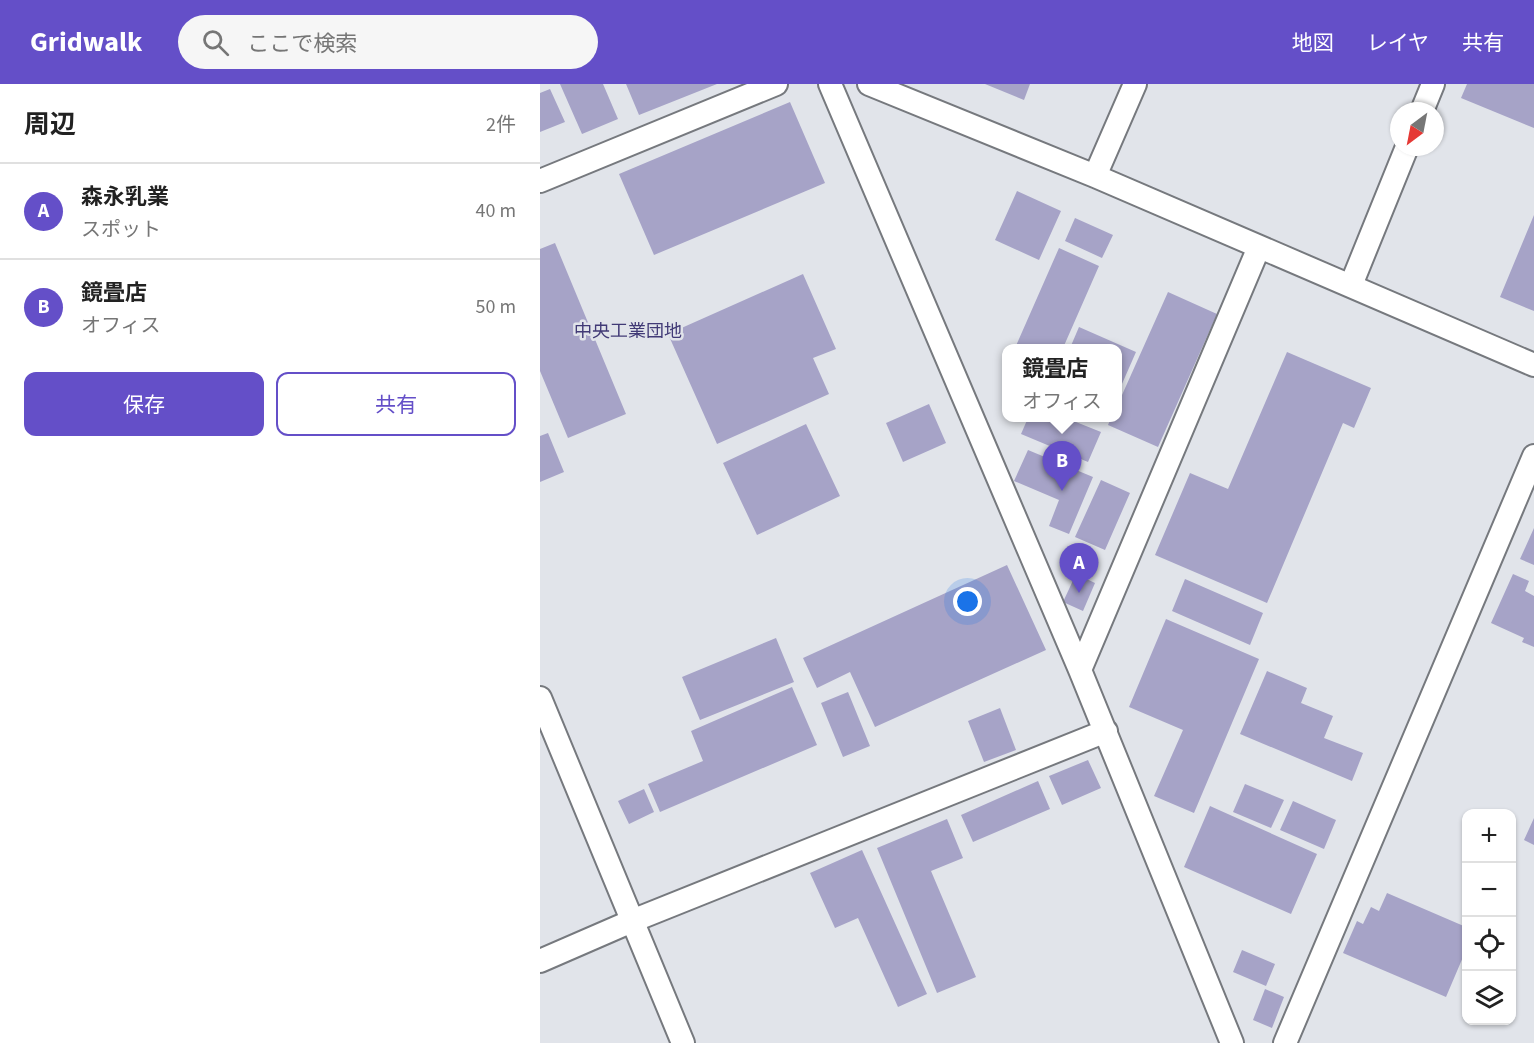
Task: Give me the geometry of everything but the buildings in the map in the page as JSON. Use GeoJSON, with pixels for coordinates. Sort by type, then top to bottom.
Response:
{"type":"FeatureCollection","features":[{"type":"Feature","properties":{"kind":"street"},"geometry":{"type":"LineString","coordinates":[[540,181],[776,84]]}},
{"type":"Feature","properties":{"kind":"street"},"geometry":{"type":"LineString","coordinates":[[830,84],[1106,731],[1232,1043]]}},
{"type":"Feature","properties":{"kind":"street"},"geometry":{"type":"LineString","coordinates":[[869,84],[1095,176],[1534,365]]}},
{"type":"Feature","properties":{"kind":"street"},"geometry":{"type":"LineString","coordinates":[[1095,176],[1135,84]]}},
{"type":"Feature","properties":{"kind":"street"},"geometry":{"type":"LineString","coordinates":[[1426,102],[1433,84]]}},
{"type":"Feature","properties":{"kind":"street"},"geometry":{"type":"LineString","coordinates":[[1351,285],[1403,156]]}},
{"type":"Feature","properties":{"kind":"street"},"geometry":{"type":"LineString","coordinates":[[1080,670],[1259,247]]}},
{"type":"Feature","properties":{"kind":"street"},"geometry":{"type":"LineString","coordinates":[[1285,1043],[1534,456]]}},
{"type":"Feature","properties":{"kind":"street"},"geometry":{"type":"LineString","coordinates":[[540,698],[682,1043]]}},
{"type":"Feature","properties":{"kind":"street"},"geometry":{"type":"LineString","coordinates":[[540,961],[632,921],[1106,731]]}},
{"type":"Feature","properties":{"kind":"place","name":"鏡畳店"},"geometry":{"type":"Point","coordinates":[1062,491]}},
{"type":"Feature","properties":{"kind":"place","name":"森永乳業"},"geometry":{"type":"Point","coordinates":[1079,593]}},
{"type":"Feature","properties":{"kind":"district","name":"中央工業団地"},"geometry":{"type":"Point","coordinates":[628,331]}}]}
